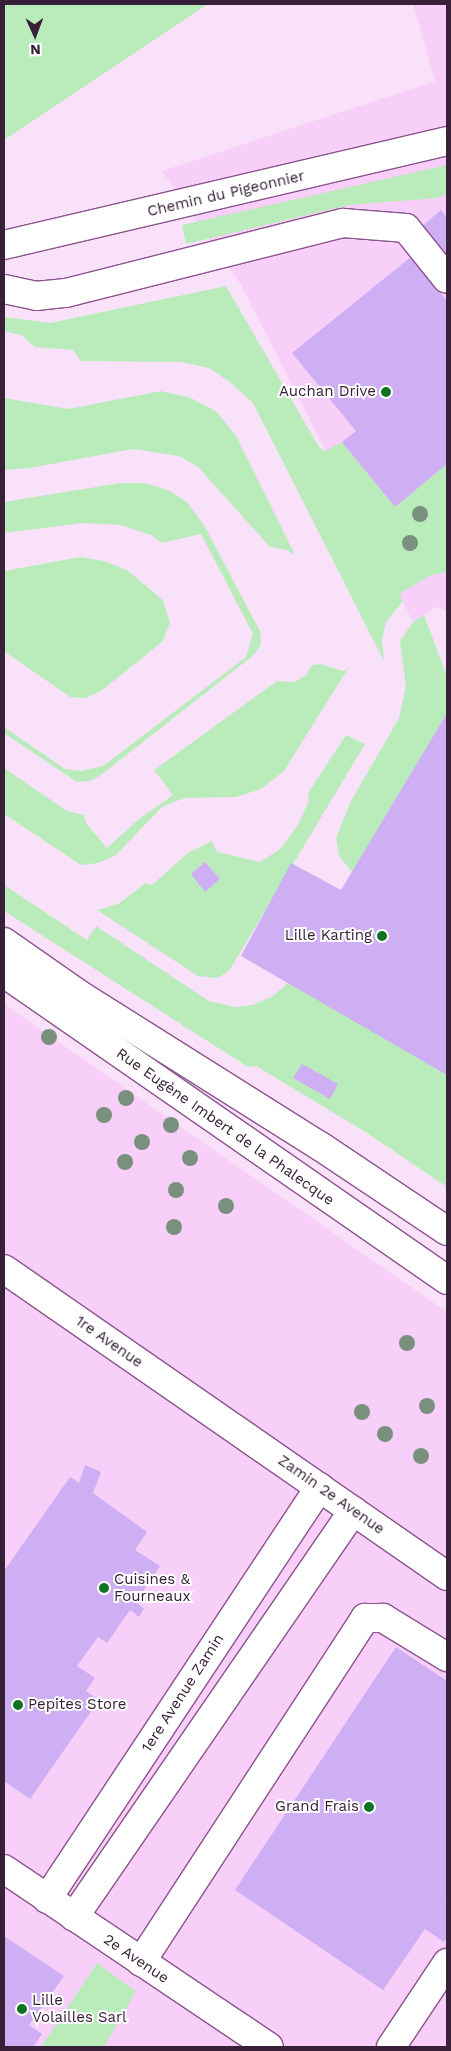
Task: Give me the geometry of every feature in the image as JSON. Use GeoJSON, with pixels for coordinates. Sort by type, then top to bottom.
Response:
{"type":"FeatureCollection","features":[{"type":"Feature","properties":{"kind":"street","name":"Chemin du Pigeonnier"},"geometry":{"type":"LineString","coordinates":[[4,246],[447,141]]}},
{"type":"Feature","properties":{"kind":"street"},"geometry":{"type":"LineString","coordinates":[[4,289],[36,296],[66,293],[343,223],[406,228],[447,279]]}},
{"type":"Feature","properties":{"kind":"street","name":"Rue Eugène Imbert de la Phalecque"},"geometry":{"type":"LineString","coordinates":[[4,942],[80,995],[320,1146],[447,1232]]}},
{"type":"Feature","properties":{"kind":"street","name":"Rue Eugène Imbert de la Phalecque"},"geometry":{"type":"LineString","coordinates":[[4,974],[447,1280]]}},
{"type":"Feature","properties":{"kind":"street","name":"1re Avenue"},"geometry":{"type":"LineString","coordinates":[[4,1269],[214,1414]]}},
{"type":"Feature","properties":{"kind":"street","name":"Zamin 2e Avenue"},"geometry":{"type":"LineString","coordinates":[[214,1414],[447,1576]]}},
{"type":"Feature","properties":{"kind":"street","name":"1ere Avenue Zamin"},"geometry":{"type":"LineString","coordinates":[[47,1899],[320,1487]]}},
{"type":"Feature","properties":{"kind":"street"},"geometry":{"type":"LineString","coordinates":[[74,1917],[353,1511]]}},
{"type":"Feature","properties":{"kind":"street"},"geometry":{"type":"LineString","coordinates":[[141,1962],[365,1618],[383,1618],[447,1657]]}},
{"type":"Feature","properties":{"kind":"street","name":"2e Avenue"},"geometry":{"type":"LineString","coordinates":[[4,1869],[269,2047]]}},
{"type":"Feature","properties":{"kind":"street"},"geometry":{"type":"LineString","coordinates":[[392,2047],[447,1963]]}},
{"type":"Feature","properties":{"kind":"shaded area"},"geometry":{"type":"Polygon","coordinates":[[[413,4],[447,4],[447,612],[436,607],[413,622],[241,285],[162,171],[435,81],[413,4]]]}},
{"type":"Feature","properties":{"kind":"shaded area"},"geometry":{"type":"Polygon","coordinates":[[[4,1004],[447,1312],[447,2047],[4,2047],[4,1004]]]}},
{"type":"Feature","properties":{"kind":"green space"},"geometry":{"type":"Polygon","coordinates":[[[4,4],[208,4],[4,140],[4,4]]]}},
{"type":"Feature","properties":{"kind":"green space"},"geometry":{"type":"Polygon","coordinates":[[[447,165],[447,194],[437,198],[349,205],[186,244],[182,225],[447,165]]]}},
{"type":"Feature","properties":{"kind":"green space"},"geometry":{"type":"Polygon","coordinates":[[[226,286],[319,447],[326,451],[342,442],[395,507],[447,464],[447,572],[431,575],[399,594],[403,601],[386,622],[382,640],[384,661],[253,403],[230,382],[209,368],[181,362],[81,361],[73,350],[35,347],[21,335],[4,331],[4,317],[50,323],[226,286]]]}},
{"type":"Feature","properties":{"kind":"green space"},"geometry":{"type":"Polygon","coordinates":[[[161,391],[191,398],[217,412],[236,436],[295,555],[287,550],[270,547],[198,467],[179,456],[133,449],[30,468],[4,470],[4,398],[68,409],[161,391]]]}},
{"type":"Feature","properties":{"kind":"green space"},"geometry":{"type":"Polygon","coordinates":[[[120,483],[144,483],[168,490],[187,502],[204,525],[260,631],[261,644],[255,654],[101,775],[90,781],[77,782],[4,733],[4,727],[65,769],[81,771],[103,766],[246,657],[253,634],[201,534],[162,543],[151,535],[120,525],[83,523],[4,533],[4,502],[120,483]]]}},
{"type":"Feature","properties":{"kind":"green space"},"geometry":{"type":"Polygon","coordinates":[[[80,557],[104,561],[127,570],[163,600],[170,623],[162,642],[101,691],[86,698],[70,697],[4,651],[4,571],[80,557]]]}},
{"type":"Feature","properties":{"kind":"green space"},"geometry":{"type":"Polygon","coordinates":[[[424,615],[447,676],[447,713],[352,872],[339,856],[336,838],[350,803],[399,718],[406,686],[400,641],[413,622],[424,615]]]}},
{"type":"Feature","properties":{"kind":"green space"},"geometry":{"type":"Polygon","coordinates":[[[320,664],[343,671],[349,667],[284,771],[261,789],[236,797],[184,798],[162,807],[116,855],[98,863],[81,865],[4,814],[4,768],[67,811],[84,815],[86,823],[107,848],[139,819],[173,795],[154,770],[277,681],[295,682],[306,675],[312,665],[320,664]]]}},
{"type":"Feature","properties":{"kind":"green space"},"geometry":{"type":"Polygon","coordinates":[[[346,735],[365,744],[229,971],[217,978],[198,976],[97,910],[118,904],[146,883],[152,885],[189,852],[212,841],[217,852],[260,862],[280,849],[298,825],[309,801],[308,793],[346,735]],[[205,862],[191,874],[205,891],[220,879],[205,862]]]}},
{"type":"Feature","properties":{"kind":"green space"},"geometry":{"type":"Polygon","coordinates":[[[4,885],[87,940],[96,926],[209,1001],[234,1007],[253,1005],[273,996],[289,982],[447,1075],[447,1187],[367,1133],[256,1066],[248,1067],[4,911],[4,885]]]}},
{"type":"Feature","properties":{"kind":"green space"},"geometry":{"type":"Polygon","coordinates":[[[97,1963],[136,1991],[104,2047],[41,2047],[97,1963]]]}},
{"type":"Feature","properties":{"kind":"building"},"geometry":{"type":"Polygon","coordinates":[[[441,210],[447,218],[447,260],[421,227],[441,210]]]}},
{"type":"Feature","properties":{"kind":"building","name":"Auchan Drive"},"geometry":{"type":"Polygon","coordinates":[[[411,257],[447,301],[447,464],[395,507],[342,442],[356,431],[292,353],[411,257]]]}},
{"type":"Feature","properties":{"kind":"building","name":"Lille Karting"},"geometry":{"type":"Polygon","coordinates":[[[447,713],[447,1075],[241,956],[291,863],[341,890],[447,713]]]}},
{"type":"Feature","properties":{"kind":"building"},"geometry":{"type":"Polygon","coordinates":[[[205,862],[220,879],[205,892],[191,874],[205,862]]]}},
{"type":"Feature","properties":{"kind":"building"},"geometry":{"type":"Polygon","coordinates":[[[302,1064],[338,1084],[330,1099],[293,1078],[302,1064]]]}},
{"type":"Feature","properties":{"kind":"building"},"geometry":{"type":"Polygon","coordinates":[[[85,1465],[101,1472],[93,1493],[147,1532],[135,1550],[160,1566],[136,1602],[144,1609],[139,1617],[130,1610],[107,1643],[98,1637],[77,1666],[95,1678],[86,1691],[99,1700],[30,1799],[4,1781],[4,1571],[70,1477],[79,1483],[85,1465]]]}},
{"type":"Feature","properties":{"kind":"building","name":"Grand Frais"},"geometry":{"type":"Polygon","coordinates":[[[396,1647],[447,1681],[447,1897],[445,1901],[447,1903],[447,1937],[444,1942],[425,1929],[383,1990],[235,1890],[396,1647]]]}},
{"type":"Feature","properties":{"kind":"building"},"geometry":{"type":"Polygon","coordinates":[[[4,1936],[64,1976],[29,2025],[42,2034],[33,2047],[4,2047],[4,1936]]]}},
{"type":"Feature","properties":{"kind":"place","name":"Auchan Drive"},"geometry":{"type":"Point","coordinates":[386,392]}},
{"type":"Feature","properties":{"kind":"place","name":"Lille Karting"},"geometry":{"type":"Point","coordinates":[382,936]}},
{"type":"Feature","properties":{"kind":"place","name":"Cuisines & Fourneaux"},"geometry":{"type":"Point","coordinates":[104,1588]}},
{"type":"Feature","properties":{"kind":"place","name":"Pepites Store"},"geometry":{"type":"Point","coordinates":[18,1705]}},
{"type":"Feature","properties":{"kind":"place","name":"Grand Frais"},"geometry":{"type":"Point","coordinates":[369,1807]}},
{"type":"Feature","properties":{"kind":"place","name":"Lille Volailles Sarl"},"geometry":{"type":"Point","coordinates":[22,2009]}}]}
